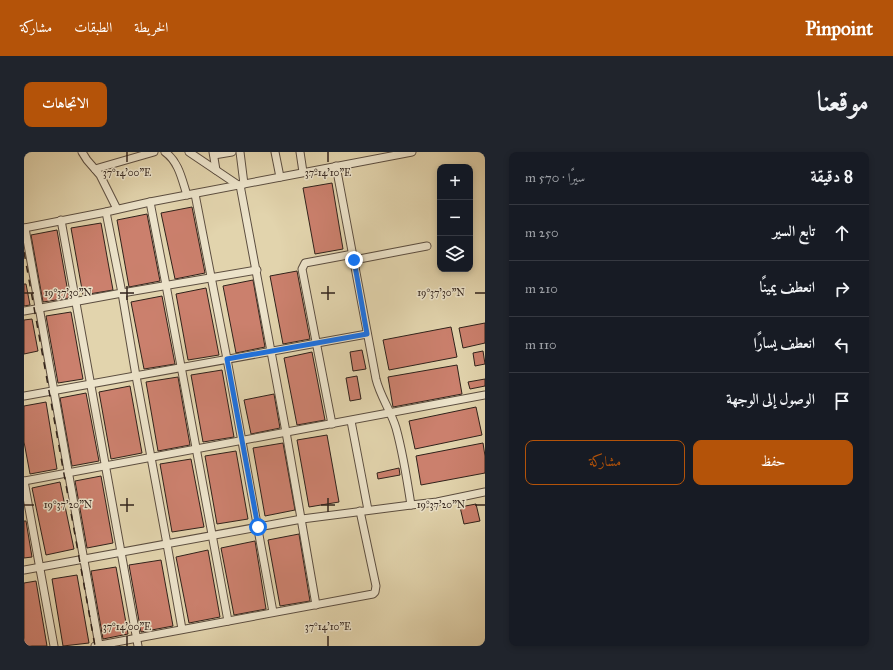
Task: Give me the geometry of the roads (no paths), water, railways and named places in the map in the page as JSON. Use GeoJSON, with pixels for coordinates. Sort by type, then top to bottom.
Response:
{"type":"FeatureCollection","features":[{"type":"Feature","properties":{"kind":"street"},"geometry":{"type":"LineString","coordinates":[[82,152],[86,160],[100,175],[117,209]]}},
{"type":"Feature","properties":{"kind":"street"},"geometry":{"type":"LineString","coordinates":[[95,168],[136,154],[154,152]]}},
{"type":"Feature","properties":{"kind":"street"},"geometry":{"type":"LineString","coordinates":[[165,152],[171,156],[191,194],[212,278],[273,612]]}},
{"type":"Feature","properties":{"kind":"street"},"geometry":{"type":"LineString","coordinates":[[189,152],[241,185]]}},
{"type":"Feature","properties":{"kind":"street"},"geometry":{"type":"LineString","coordinates":[[216,170],[214,153],[232,152]]}},
{"type":"Feature","properties":{"kind":"street"},"geometry":{"type":"LineString","coordinates":[[240,152],[241,185],[316,604]]}},
{"type":"Feature","properties":{"kind":"street"},"geometry":{"type":"LineString","coordinates":[[275,152],[280,177]]}},
{"type":"Feature","properties":{"kind":"street"},"geometry":{"type":"LineString","coordinates":[[300,152],[303,172]]}},
{"type":"Feature","properties":{"kind":"street"},"geometry":{"type":"LineString","coordinates":[[351,421],[376,586],[375,592],[369,595],[97,646],[54,391],[24,228],[336,166],[377,155],[412,152]]}},
{"type":"Feature","properties":{"kind":"street"},"geometry":{"type":"LineString","coordinates":[[336,166],[378,388],[396,427],[410,505]]}},
{"type":"Feature","properties":{"kind":"street"},"geometry":{"type":"LineString","coordinates":[[150,202],[228,621]]}},
{"type":"Feature","properties":{"kind":"street"},"geometry":{"type":"LineString","coordinates":[[106,212],[168,544],[182,629]]}},
{"type":"Feature","properties":{"kind":"street"},"geometry":{"type":"LineString","coordinates":[[61,220],[74,301],[138,646]]}},
{"type":"Feature","properties":{"kind":"street"},"geometry":{"type":"LineString","coordinates":[[332,424],[302,267],[305,263],[428,246]]}},
{"type":"Feature","properties":{"kind":"street"},"geometry":{"type":"LineString","coordinates":[[24,311],[257,270]]}},
{"type":"Feature","properties":{"kind":"street"},"geometry":{"type":"LineString","coordinates":[[24,396],[367,334]]}},
{"type":"Feature","properties":{"kind":"street"},"geometry":{"type":"LineString","coordinates":[[54,646],[24,481],[241,440],[390,414],[485,395]]}},
{"type":"Feature","properties":{"kind":"street"},"geometry":{"type":"LineString","coordinates":[[24,570],[258,527],[364,510],[437,502],[485,492]]}},
{"type":"Feature","properties":{"kind":"railway"},"geometry":{"type":"LineString","coordinates":[[24,252],[95,646]]}}]}
